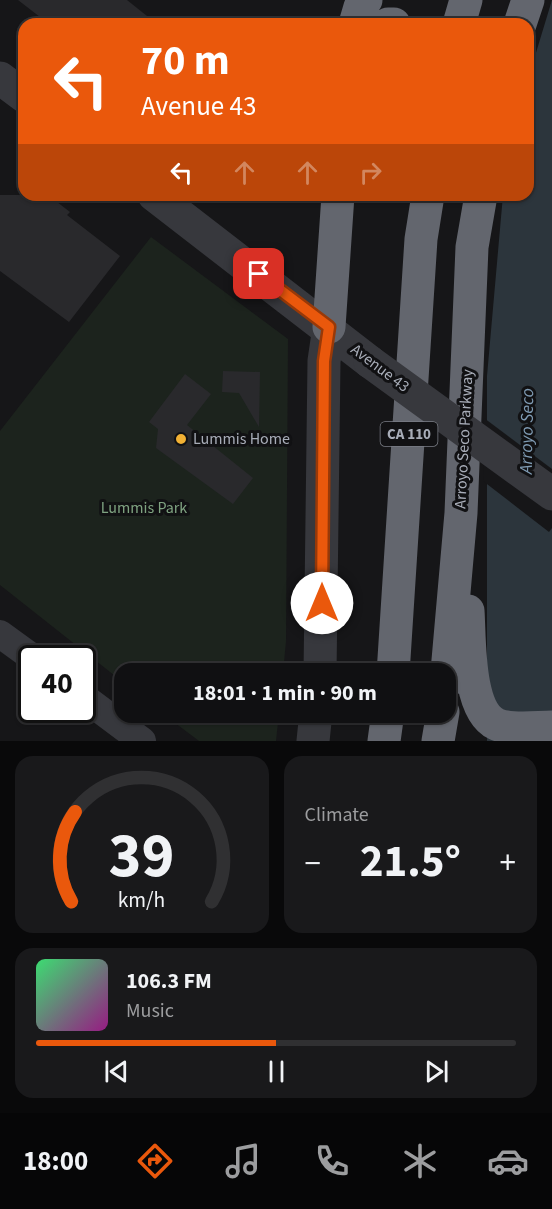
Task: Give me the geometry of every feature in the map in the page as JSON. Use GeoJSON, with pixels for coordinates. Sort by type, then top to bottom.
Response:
{"type":"FeatureCollection","features":[{"type":"Feature","properties":{"kind":"highway"},"geometry":{"type":"LineString","coordinates":[[357,18],[366,0]]}},
{"type":"Feature","properties":{"kind":"highway"},"geometry":{"type":"LineString","coordinates":[[461,18],[466,0]]}},
{"type":"Feature","properties":{"kind":"highway"},"geometry":{"type":"LineString","coordinates":[[522,18],[528,0]]}},
{"type":"Feature","properties":{"kind":"highway"},"geometry":{"type":"LineString","coordinates":[[329,327],[338,201]]}},
{"type":"Feature","properties":{"kind":"highway"},"geometry":{"type":"LineString","coordinates":[[421,201],[421,239]]}},
{"type":"Feature","properties":{"kind":"highway","name":"CA 110"},"geometry":{"type":"LineString","coordinates":[[394,663],[421,239],[427,201]]}},
{"type":"Feature","properties":{"kind":"highway","name":"Arroyo Seco Parkway"},"geometry":{"type":"LineString","coordinates":[[448,663],[461,513],[472,248],[481,201]]}},
{"type":"Feature","properties":{"kind":"highway"},"geometry":{"type":"LineString","coordinates":[[461,513],[472,667],[482,712],[497,724],[552,727]]}},
{"type":"Feature","properties":{"kind":"highway"},"geometry":{"type":"LineString","coordinates":[[384,741],[386,723]]}},
{"type":"Feature","properties":{"kind":"highway"},"geometry":{"type":"LineString","coordinates":[[438,741],[441,723]]}},
{"type":"Feature","properties":{"kind":"highway"},"geometry":{"type":"LineString","coordinates":[[497,741],[511,738],[552,739]]}},
{"type":"Feature","properties":{"kind":"street"},"geometry":{"type":"LineString","coordinates":[[0,78],[18,92]]}},
{"type":"Feature","properties":{"kind":"street","name":"Avenue 43"},"geometry":{"type":"LineString","coordinates":[[162,201],[329,327],[370,362],[552,495]]}},
{"type":"Feature","properties":{"kind":"street"},"geometry":{"type":"LineString","coordinates":[[320,663],[324,361],[329,327]]}},
{"type":"Feature","properties":{"kind":"street"},"geometry":{"type":"LineString","coordinates":[[0,634],[18,647]]}},
{"type":"Feature","properties":{"kind":"street"},"geometry":{"type":"LineString","coordinates":[[96,706],[142,741]]}},
{"type":"Feature","properties":{"kind":"street"},"geometry":{"type":"LineString","coordinates":[[313,741],[315,723]]}},
{"type":"Feature","properties":{"kind":"green space","name":"Lummis Park"},"geometry":{"type":"Polygon","coordinates":[[[151,237],[288,339],[284,663],[114,663],[114,675],[96,661],[96,645],[76,645],[0,585],[0,431],[151,237]]]}},
{"type":"Feature","properties":{"kind":"green space"},"geometry":{"type":"Polygon","coordinates":[[[175,723],[278,723],[276,741],[199,741],[175,723]]]}},
{"type":"Feature","properties":{"kind":"water","name":"Arroyo Seco"},"geometry":{"type":"Polygon","coordinates":[[[552,0],[552,741],[487,741],[487,376],[502,201],[534,201],[534,59],[552,0]]]}},
{"type":"Feature","properties":{"kind":"pier"},"geometry":{"type":"Polygon","coordinates":[[[484,418],[552,469],[552,528],[549,532],[483,481],[484,418]]]}},
{"type":"Feature","properties":{"kind":"building"},"geometry":{"type":"Polygon","coordinates":[[[18,0],[127,0],[150,18],[41,18],[18,0]]]}},
{"type":"Feature","properties":{"kind":"building"},"geometry":{"type":"Polygon","coordinates":[[[0,195],[18,195],[18,201],[56,201],[70,212],[67,215],[120,256],[69,322],[0,271],[0,195]]]}},
{"type":"Feature","properties":{"kind":"building"},"geometry":{"type":"Polygon","coordinates":[[[223,371],[260,372],[259,427],[239,393],[222,392],[223,371]]]}},
{"type":"Feature","properties":{"kind":"building","name":"Lummis Home"},"geometry":{"type":"Polygon","coordinates":[[[185,374],[211,394],[187,425],[253,478],[233,504],[156,448],[158,429],[149,422],[185,374]]]}},
{"type":"Feature","properties":{"kind":"place","name":"Lummis Home"},"geometry":{"type":"Point","coordinates":[181,439]}},
{"type":"Feature","properties":{"kind":"route"},"geometry":{"type":"LineString","coordinates":[[259,274],[329,327],[324,361],[322,603]]}}]}
